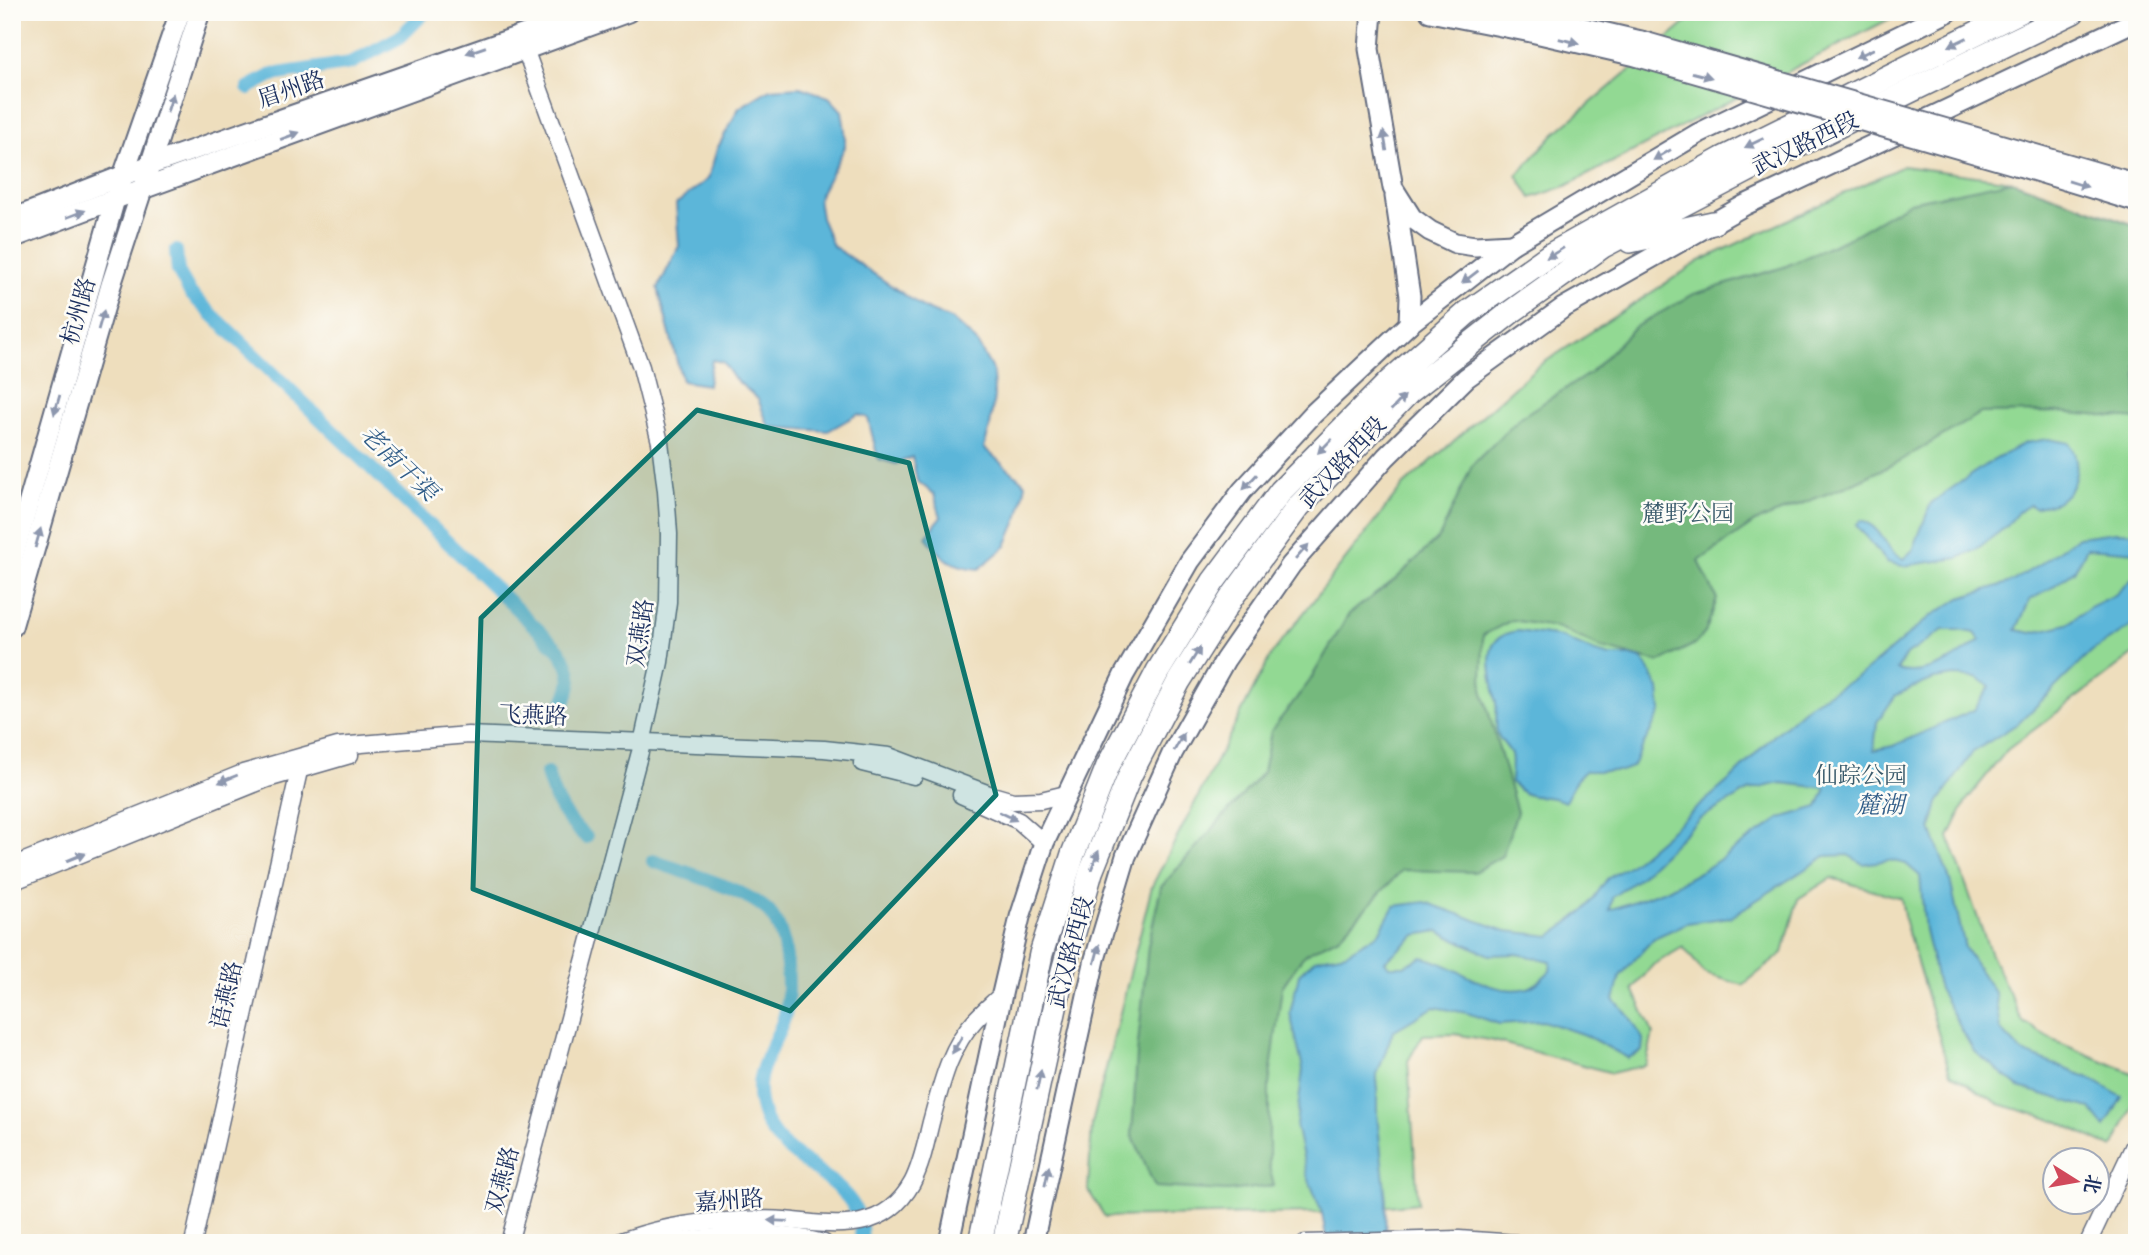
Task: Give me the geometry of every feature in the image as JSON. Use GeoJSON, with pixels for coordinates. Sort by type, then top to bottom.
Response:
{"type":"FeatureCollection","features":[{"type":"Feature","properties":{"kind":"highway","name":"武汉路西段"},"geometry":{"type":"LineString","coordinates":[[980,1243],[1041,954],[1073,854],[1108,766],[1158,671],[1213,582],[1281,491],[1390,381],[1467,313],[1550,255],[1722,159],[2019,12]]}},
{"type":"Feature","properties":{"kind":"highway","name":"武汉路西段"},"geometry":{"type":"LineString","coordinates":[[1004,1243],[1063,971],[1091,872],[1130,775],[1179,681],[1232,597],[1298,507],[1409,392],[1603,246],[1766,161],[2073,12]]}},
{"type":"Feature","properties":{"kind":"highway"},"geometry":{"type":"LineString","coordinates":[[1603,246],[1713,223]]}},
{"type":"Feature","properties":{"kind":"main road","name":"杭州路"},"geometry":{"type":"LineString","coordinates":[[12,561],[122,175],[180,12]]}},
{"type":"Feature","properties":{"kind":"main road","name":"杭州路"},"geometry":{"type":"LineString","coordinates":[[12,627],[111,285],[200,12]]}},
{"type":"Feature","properties":{"kind":"main road","name":"眉州路"},"geometry":{"type":"LineString","coordinates":[[12,219],[150,165],[524,41],[588,12]]}},
{"type":"Feature","properties":{"kind":"main road"},"geometry":{"type":"LineString","coordinates":[[12,238],[115,198],[141,191],[524,41],[628,12]]}},
{"type":"Feature","properties":{"kind":"main road"},"geometry":{"type":"LineString","coordinates":[[1372,12],[1368,49],[1410,296],[1409,324]]}},
{"type":"Feature","properties":{"kind":"main road"},"geometry":{"type":"LineString","coordinates":[[1430,12],[1531,32],[1638,48]]}},
{"type":"Feature","properties":{"kind":"main road"},"geometry":{"type":"LineString","coordinates":[[1516,12],[2021,159],[2137,184]]}},
{"type":"Feature","properties":{"kind":"main road"},"geometry":{"type":"LineString","coordinates":[[949,1243],[1020,917],[1044,843],[1124,675],[1189,561],[1242,491],[1313,414],[1409,324],[1512,244],[1699,133],[1948,12]]}},
{"type":"Feature","properties":{"kind":"main road"},"geometry":{"type":"LineString","coordinates":[[1035,1242],[1095,959],[1126,856],[1174,752],[1225,660],[1291,565],[1386,457],[1466,378],[1563,308],[1758,199],[2137,20]]}},
{"type":"Feature","properties":{"kind":"main road"},"geometry":{"type":"LineString","coordinates":[[2021,159],[2137,202]]}},
{"type":"Feature","properties":{"kind":"main road"},"geometry":{"type":"LineString","coordinates":[[1393,188],[1412,218],[1430,232],[1455,243],[1475,246],[1512,244]]}},
{"type":"Feature","properties":{"kind":"street","name":"双燕路"},"geometry":{"type":"LineString","coordinates":[[509,1243],[641,747],[660,662],[668,602],[668,534],[660,442],[642,367],[524,41]]}},
{"type":"Feature","properties":{"kind":"street","name":"飞燕路"},"geometry":{"type":"LineString","coordinates":[[12,882],[267,779],[338,746],[468,735],[873,764],[932,782],[994,809],[1019,821],[1044,843]]}},
{"type":"Feature","properties":{"kind":"street","name":"飞燕路"},"geometry":{"type":"LineString","coordinates":[[641,747],[824,749],[889,756],[1013,801],[1041,800],[1066,794]]}},
{"type":"Feature","properties":{"kind":"street","name":"飞燕路"},"geometry":{"type":"LineString","coordinates":[[12,866],[243,773],[301,762]]}},
{"type":"Feature","properties":{"kind":"street","name":"语燕路"},"geometry":{"type":"LineString","coordinates":[[193,1243],[301,762]]}},
{"type":"Feature","properties":{"kind":"street","name":"嘉州路"},"geometry":{"type":"LineString","coordinates":[[616,1243],[643,1233],[722,1221],[781,1220],[824,1226],[846,1225],[873,1219],[891,1208],[912,1183],[921,1163],[951,1056],[974,1021],[1002,994]]}},
{"type":"Feature","properties":{"kind":"street"},"geometry":{"type":"LineString","coordinates":[[2088,1243],[2137,1139]]}},
{"type":"Feature","properties":{"kind":"street"},"geometry":{"type":"LineString","coordinates":[[664,1243],[726,1235],[778,1235],[824,1243]]}},
{"type":"Feature","properties":{"kind":"street"},"geometry":{"type":"LineString","coordinates":[[1305,1243],[1459,1239],[1516,1243]]}},
{"type":"Feature","properties":{"kind":"highlighted area"},"geometry":{"type":"Polygon","coordinates":[[[697,410],[909,463],[996,795],[790,1011],[473,889],[481,618],[697,410]]]}},
{"type":"Feature","properties":{"kind":"green space"},"geometry":{"type":"Polygon","coordinates":[[[1699,12],[1903,12],[1566,186],[1531,198],[1517,175],[1554,134],[1699,12]]]}},
{"type":"Feature","properties":{"kind":"green space","name":"麓野公园"},"geometry":{"type":"Polygon","coordinates":[[[1903,166],[2012,181],[2137,226],[2137,652],[2007,750],[1966,801],[1949,837],[1991,955],[2023,1022],[2055,1041],[2137,1075],[2137,1096],[2113,1148],[2057,1121],[1999,1104],[1950,1073],[1905,922],[1901,898],[1831,878],[1798,899],[1783,953],[1743,985],[1705,974],[1683,947],[1653,965],[1633,989],[1653,1033],[1646,1065],[1612,1073],[1494,1041],[1455,1034],[1423,1035],[1408,1061],[1418,1203],[1322,1213],[1105,1217],[1088,1190],[1092,1124],[1152,886],[1271,655],[1402,487],[1537,367],[1700,261],[1903,166]]]}},
{"type":"Feature","properties":{"kind":"green space","name":"麓野公园"},"geometry":{"type":"Polygon","coordinates":[[[2012,181],[2137,226],[2137,419],[2057,412],[1981,413],[1900,461],[1847,486],[1755,522],[1699,561],[1717,599],[1705,633],[1695,644],[1659,662],[1602,648],[1559,628],[1512,620],[1483,635],[1482,689],[1517,812],[1502,856],[1474,872],[1402,870],[1339,937],[1305,954],[1282,987],[1269,1085],[1269,1166],[1274,1186],[1228,1191],[1155,1187],[1132,1135],[1148,946],[1161,887],[1263,772],[1271,731],[1309,682],[1349,614],[1397,578],[1440,536],[1472,465],[1521,417],[1590,373],[1635,327],[1694,294],[1784,267],[1847,239],[1910,202],[2012,181]]]}},
{"type":"Feature","properties":{"kind":"water"},"geometry":{"type":"Polygon","coordinates":[[[800,87],[829,97],[842,111],[845,147],[818,198],[821,218],[833,246],[924,308],[953,320],[976,341],[993,371],[994,396],[984,448],[1026,484],[1019,516],[1006,546],[979,569],[961,566],[948,560],[926,537],[941,517],[934,494],[917,481],[912,457],[896,464],[878,459],[868,418],[858,414],[828,431],[769,427],[758,399],[733,377],[723,362],[712,360],[708,385],[682,381],[658,288],[679,246],[676,204],[708,179],[717,149],[739,108],[770,89],[800,87]]]}},
{"type":"Feature","properties":{"kind":"water"},"geometry":{"type":"Polygon","coordinates":[[[2048,439],[2069,443],[2073,450],[2076,475],[2070,490],[2057,502],[2035,508],[2030,505],[2018,512],[2007,526],[1974,551],[1958,558],[1903,566],[1887,562],[1856,525],[1861,520],[1875,528],[1891,550],[1903,559],[1913,550],[1931,503],[1985,465],[2025,443],[2048,439]]]}},
{"type":"Feature","properties":{"kind":"water","name":"麓湖"},"geometry":{"type":"Polygon","coordinates":[[[2116,532],[2137,533],[2137,552],[2087,548],[2074,571],[2030,600],[2016,630],[2032,633],[2067,624],[2090,607],[2115,595],[2137,574],[2137,623],[2092,651],[2020,722],[1973,752],[1938,803],[1931,829],[1950,880],[1965,948],[1995,994],[2000,1029],[2022,1052],[2089,1078],[2122,1097],[2105,1127],[2090,1108],[2019,1087],[1973,1050],[1939,989],[1925,931],[1920,876],[1906,864],[1889,860],[1863,864],[1848,855],[1826,856],[1730,917],[1687,923],[1654,938],[1620,976],[1614,1000],[1629,1016],[1643,1039],[1642,1051],[1628,1058],[1585,1035],[1543,1021],[1499,1024],[1467,1013],[1434,1007],[1393,1031],[1377,1075],[1377,1114],[1386,1200],[1385,1243],[1327,1243],[1322,1213],[1307,1175],[1296,1125],[1303,1069],[1290,1013],[1299,974],[1315,959],[1346,953],[1379,933],[1394,906],[1425,902],[1506,931],[1551,936],[1586,909],[1607,879],[1630,865],[1732,778],[1769,740],[1810,704],[1862,674],[1931,616],[1961,598],[2011,582],[2078,537],[2116,532]],[[1943,630],[1905,656],[1897,670],[1919,672],[1941,665],[1980,640],[1975,633],[1943,630]],[[1955,676],[1934,679],[1896,695],[1877,722],[1874,750],[1893,746],[1974,710],[1990,686],[1976,678],[1955,676]],[[1781,783],[1750,790],[1699,819],[1638,879],[1612,897],[1610,910],[1668,889],[1707,868],[1781,818],[1818,807],[1826,788],[1781,783]],[[1438,931],[1416,935],[1385,961],[1389,966],[1404,966],[1422,957],[1473,979],[1514,990],[1531,987],[1550,971],[1551,961],[1517,954],[1489,955],[1438,931]]]}},
{"type":"Feature","properties":{"kind":"water"},"geometry":{"type":"Polygon","coordinates":[[[1518,631],[1562,637],[1610,656],[1641,658],[1659,689],[1661,711],[1632,767],[1621,771],[1585,771],[1576,780],[1565,802],[1525,794],[1511,782],[1511,754],[1497,731],[1490,658],[1496,640],[1505,634],[1518,631]]]}},
{"type":"Feature","properties":{"kind":"waterway","name":"老南干渠"},"geometry":{"type":"LineString","coordinates":[[248,88],[272,75],[351,63],[400,37],[425,12]]}},
{"type":"Feature","properties":{"kind":"waterway","name":"老南干渠"},"geometry":{"type":"LineString","coordinates":[[176,251],[178,271],[191,294],[558,649],[570,674],[569,688],[559,713]]}},
{"type":"Feature","properties":{"kind":"waterway","name":"老南干渠"},"geometry":{"type":"LineString","coordinates":[[547,773],[561,808],[586,837]]}},
{"type":"Feature","properties":{"kind":"waterway","name":"老南干渠"},"geometry":{"type":"LineString","coordinates":[[653,861],[747,896],[769,912],[777,924],[786,959],[788,998],[783,1021],[761,1072],[761,1106],[775,1136],[839,1189],[852,1204],[860,1221],[861,1243]]}},
{"type":"Feature","properties":{"kind":"park label","name":"仙踪公园"},"geometry":{"type":"Point","coordinates":[1861,775]}}]}
